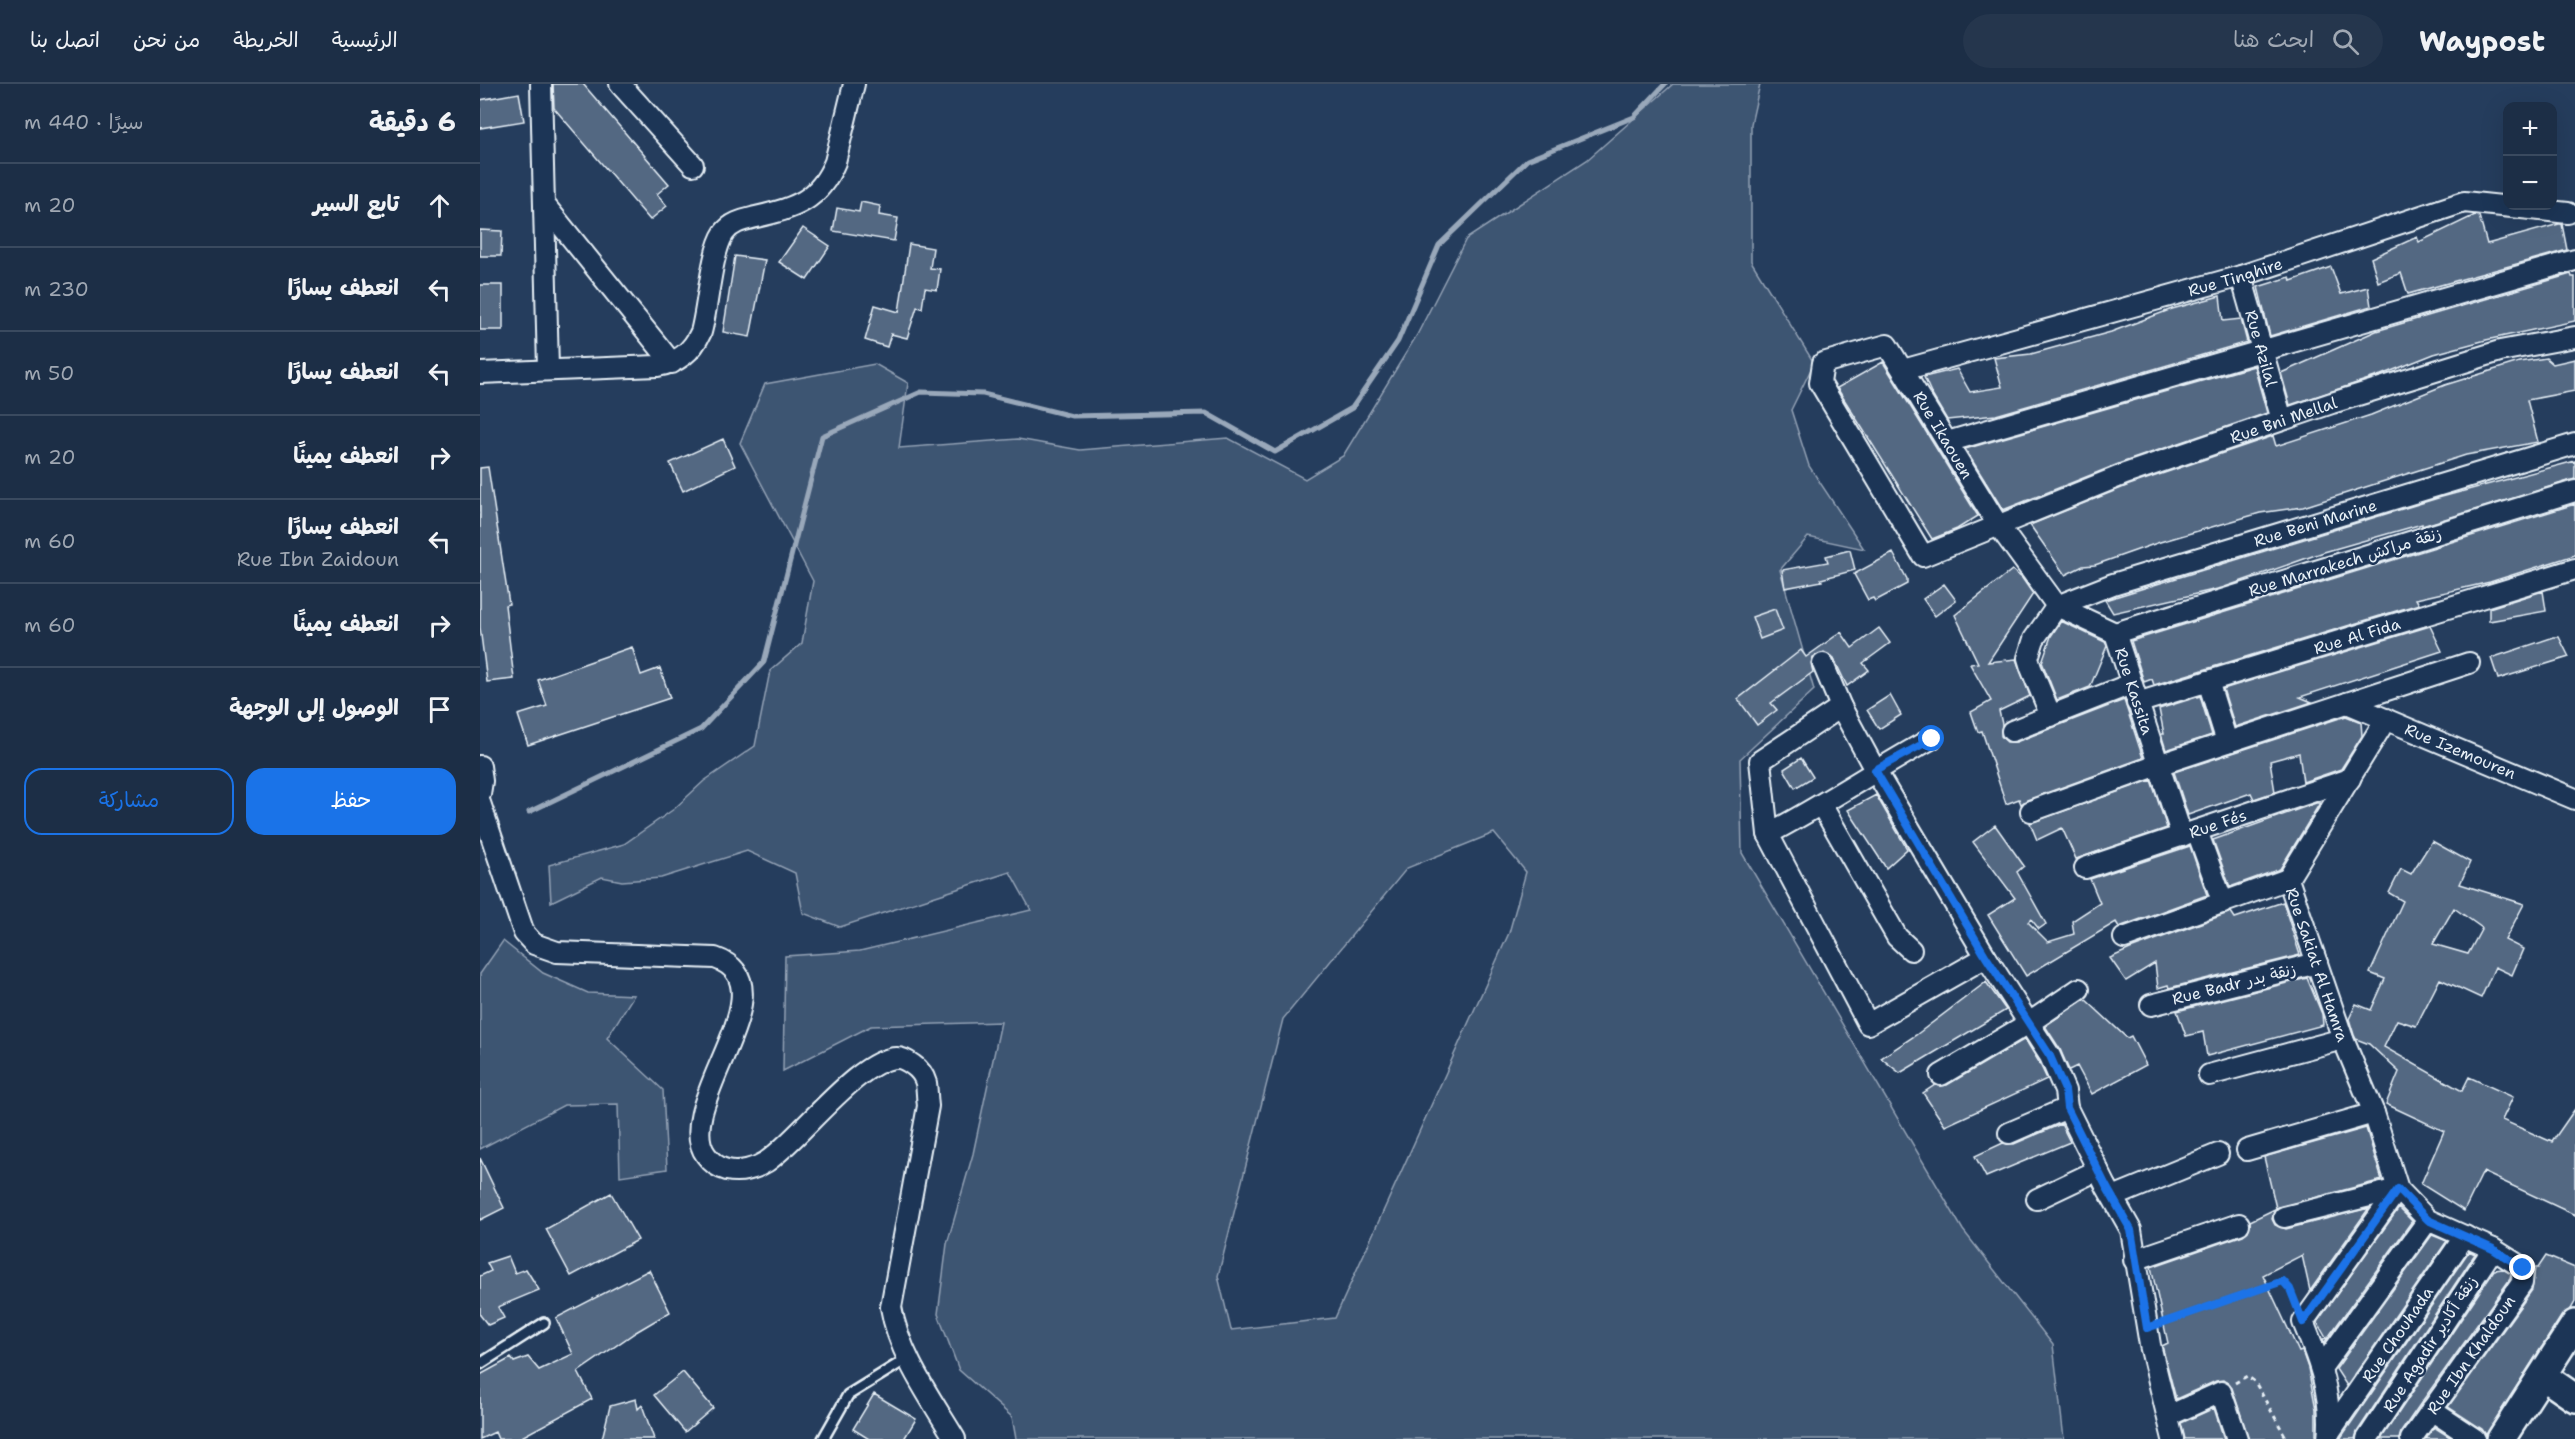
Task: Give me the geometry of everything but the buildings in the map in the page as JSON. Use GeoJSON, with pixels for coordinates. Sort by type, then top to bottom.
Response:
{"type":"FeatureCollection","features":[{"type":"Feature","properties":{"kind":"street"},"geometry":{"type":"LineString","coordinates":[[541,84],[548,369]]}},
{"type":"Feature","properties":{"kind":"street"},"geometry":{"type":"LineString","coordinates":[[620,84],[693,165]]}},
{"type":"Feature","properties":{"kind":"street"},"geometry":{"type":"LineString","coordinates":[[480,373],[657,366],[672,363],[690,351],[701,333],[718,248],[725,232],[739,221],[796,206],[812,196],[824,183],[835,162],[854,84]]}},
{"type":"Feature","properties":{"kind":"street","name":"Rue Tinghire"},"geometry":{"type":"LineString","coordinates":[[1903,370],[2241,276],[2463,201],[2568,213]]}},
{"type":"Feature","properties":{"kind":"street"},"geometry":{"type":"LineString","coordinates":[[544,204],[672,363]]}},
{"type":"Feature","properties":{"kind":"street"},"geometry":{"type":"LineString","coordinates":[[1947,442],[2575,260]]}},
{"type":"Feature","properties":{"kind":"street","name":"Rue Azilal"},"geometry":{"type":"LineString","coordinates":[[2241,276],[2282,420]]}},
{"type":"Feature","properties":{"kind":"street","name":"Rue Bni Mellal"},"geometry":{"type":"LineString","coordinates":[[1887,345],[1823,363],[1820,383],[1923,556],[2125,474],[2282,420],[2500,351],[2575,337]]}},
{"type":"Feature","properties":{"kind":"street","name":"Rue Ikaouen"},"geometry":{"type":"LineString","coordinates":[[1887,345],[1998,525]]}},
{"type":"Feature","properties":{"kind":"street","name":"Rue Beni Marine"},"geometry":{"type":"LineString","coordinates":[[2057,606],[2113,584],[2575,444]]}},
{"type":"Feature","properties":{"kind":"street","name":"Rue Marrakech زنقة مراكش"},"geometry":{"type":"LineString","coordinates":[[2115,633],[2575,491]]}},
{"type":"Feature","properties":{"kind":"street","name":"Rue Kassita"},"geometry":{"type":"LineString","coordinates":[[1998,525],[2057,606],[2115,633],[2158,765],[2223,903]]}},
{"type":"Feature","properties":{"kind":"street","name":"Rue Al Fida"},"geometry":{"type":"LineString","coordinates":[[2137,703],[2575,569]]}},
{"type":"Feature","properties":{"kind":"street"},"geometry":{"type":"LineString","coordinates":[[2051,716],[2028,658],[2034,639],[2057,606]]}},
{"type":"Feature","properties":{"kind":"street"},"geometry":{"type":"LineString","coordinates":[[2031,811],[2158,765],[2469,663]]}},
{"type":"Feature","properties":{"kind":"street"},"geometry":{"type":"LineString","coordinates":[[1823,664],[1841,707],[1875,770],[2057,1071],[2065,1090],[2067,1108],[2131,1230],[2148,1336],[2173,1439]]}},
{"type":"Feature","properties":{"kind":"street"},"geometry":{"type":"LineString","coordinates":[[2208,681],[2228,742]]}},
{"type":"Feature","properties":{"kind":"street"},"geometry":{"type":"LineString","coordinates":[[2012,731],[2131,684]]}},
{"type":"Feature","properties":{"kind":"street","name":"Rue Izemouren"},"geometry":{"type":"LineString","coordinates":[[2347,703],[2575,799]]}},
{"type":"Feature","properties":{"kind":"street"},"geometry":{"type":"LineString","coordinates":[[1841,707],[1760,761],[1768,834],[1868,1024],[1986,957]]}},
{"type":"Feature","properties":{"kind":"street","name":"Rue Sakiat Al Hamra"},"geometry":{"type":"LineString","coordinates":[[2386,719],[2288,879],[2343,1039],[2374,1113],[2398,1189]]}},
{"type":"Feature","properties":{"kind":"street"},"geometry":{"type":"LineString","coordinates":[[1768,834],[1822,806],[1875,770],[1932,739]]}},
{"type":"Feature","properties":{"kind":"street"},"geometry":{"type":"LineString","coordinates":[[480,766],[482,781],[480,794]]}},
{"type":"Feature","properties":{"kind":"street","name":"Rue Fés"},"geometry":{"type":"LineString","coordinates":[[2085,868],[2350,779]]}},
{"type":"Feature","properties":{"kind":"street"},"geometry":{"type":"LineString","coordinates":[[480,803],[524,933],[534,944],[557,952],[715,958],[734,969],[742,987],[738,1015],[702,1114],[698,1135],[702,1150],[710,1160],[724,1170],[736,1172],[764,1164],[854,1080],[881,1062],[897,1058],[908,1061],[919,1069],[926,1081],[928,1106],[891,1307],[896,1332],[908,1358],[955,1439]]}},
{"type":"Feature","properties":{"kind":"street"},"geometry":{"type":"LineString","coordinates":[[1822,806],[1897,937],[1911,950]]}},
{"type":"Feature","properties":{"kind":"street"},"geometry":{"type":"LineString","coordinates":[[2124,938],[2288,879]]}},
{"type":"Feature","properties":{"kind":"street","name":"Rue Badr زنقة بدر"},"geometry":{"type":"LineString","coordinates":[[2151,1005],[2317,963]]}},
{"type":"Feature","properties":{"kind":"street"},"geometry":{"type":"LineString","coordinates":[[1941,1076],[2030,1023],[2079,989]]}},
{"type":"Feature","properties":{"kind":"street"},"geometry":{"type":"LineString","coordinates":[[2210,1075],[2343,1039]]}},
{"type":"Feature","properties":{"kind":"street"},"geometry":{"type":"LineString","coordinates":[[2009,1133],[2067,1108]]}},
{"type":"Feature","properties":{"kind":"street"},"geometry":{"type":"LineString","coordinates":[[2247,1150],[2374,1113]]}},
{"type":"Feature","properties":{"kind":"street"},"geometry":{"type":"LineString","coordinates":[[2113,1197],[2218,1154]]}},
{"type":"Feature","properties":{"kind":"street"},"geometry":{"type":"LineString","coordinates":[[2037,1199],[2098,1170]]}},
{"type":"Feature","properties":{"kind":"street"},"geometry":{"type":"LineString","coordinates":[[2284,1217],[2398,1189]]}},
{"type":"Feature","properties":{"kind":"street"},"geometry":{"type":"LineString","coordinates":[[2398,1189],[2428,1220],[2493,1249]]}},
{"type":"Feature","properties":{"kind":"street"},"geometry":{"type":"LineString","coordinates":[[2329,1436],[2322,1367],[2303,1322],[2398,1189]]}},
{"type":"Feature","properties":{"kind":"street"},"geometry":{"type":"LineString","coordinates":[[2322,1367],[2428,1220]]}},
{"type":"Feature","properties":{"kind":"street"},"geometry":{"type":"LineString","coordinates":[[2134,1260],[2239,1224]]}},
{"type":"Feature","properties":{"kind":"street","name":"Rue Chouhada"},"geometry":{"type":"LineString","coordinates":[[2329,1436],[2465,1236]]}},
{"type":"Feature","properties":{"kind":"street","name":"Rue Ibn Khaldoun"},"geometry":{"type":"LineString","coordinates":[[2411,1439],[2522,1283],[2523,1268],[2493,1249]]}},
{"type":"Feature","properties":{"kind":"street","name":"Rue Agadir زنقة أكادير"},"geometry":{"type":"LineString","coordinates":[[2367,1439],[2493,1249]]}},
{"type":"Feature","properties":{"kind":"street"},"geometry":{"type":"LineString","coordinates":[[2514,1439],[2548,1379],[2575,1324]]}},
{"type":"Feature","properties":{"kind":"street"},"geometry":{"type":"LineString","coordinates":[[2501,1439],[2575,1348]]}},
{"type":"Feature","properties":{"kind":"street"},"geometry":{"type":"LineString","coordinates":[[2548,1379],[2575,1398]]}},
{"type":"Feature","properties":{"kind":"street"},"geometry":{"type":"LineString","coordinates":[[2168,1416],[2221,1392],[2237,1439]]}},
{"type":"Feature","properties":{"kind":"street"},"geometry":{"type":"LineString","coordinates":[[2431,1410],[2475,1439]]}},
{"type":"Feature","properties":{"kind":"lane"},"geometry":{"type":"LineString","coordinates":[[480,1364],[544,1323]]}},
{"type":"Feature","properties":{"kind":"lane"},"geometry":{"type":"LineString","coordinates":[[823,1439],[848,1395],[908,1358]]}},
{"type":"Feature","properties":{"kind":"path"},"geometry":{"type":"LineString","coordinates":[[2148,1336],[2283,1281],[2290,1289],[2303,1322]]}},
{"type":"Feature","properties":{"kind":"path"},"geometry":{"type":"LineString","coordinates":[[2221,1392],[2247,1376],[2255,1382],[2287,1439]]}},
{"type":"Feature","properties":{"kind":"shaded area"},"geometry":{"type":"Polygon","coordinates":[[[1673,84],[1760,84],[1751,124],[1751,261],[1814,363],[1791,410],[1809,466],[1864,549],[1808,537],[1780,570],[1814,690],[1740,759],[1742,853],[1963,1230],[2053,1345],[2064,1439],[1016,1439],[1012,1417],[959,1370],[938,1314],[947,1244],[973,1154],[1001,1022],[871,1026],[783,1071],[785,956],[860,951],[1031,910],[1010,872],[840,927],[803,913],[795,873],[747,851],[661,878],[622,881],[602,877],[551,902],[549,865],[624,844],[674,809],[704,781],[755,746],[770,671],[802,643],[813,581],[740,443],[765,384],[875,364],[908,383],[899,448],[1018,439],[1080,450],[1228,438],[1305,479],[1343,456],[1417,335],[1466,239],[1587,160],[1673,84]],[[1494,833],[1407,868],[1283,1019],[1218,1276],[1231,1330],[1335,1318],[1509,933],[1526,872],[1494,833]]]}},
{"type":"Feature","properties":{"kind":"shaded area"},"geometry":{"type":"Polygon","coordinates":[[[503,941],[543,973],[588,993],[634,995],[607,1038],[663,1090],[667,1169],[620,1176],[618,1104],[564,1105],[480,1149],[480,974],[503,941]]]}},
{"type":"Feature","properties":{"kind":"waterway"},"geometry":{"type":"LineString","coordinates":[[529,812],[701,729],[764,662],[822,436],[921,392],[983,394],[1072,416],[1206,413],[1275,452],[1352,408],[1398,341],[1439,245],[1527,160],[1634,117],[1665,84]]}},
{"type":"Feature","properties":{"kind":"route"},"geometry":{"type":"LineString","coordinates":[[1932,739],[1875,770],[1986,957],[2050,1056],[2065,1090],[2067,1108],[2131,1230],[2134,1260],[2147,1328],[2283,1281],[2290,1289],[2303,1322],[2398,1189],[2428,1220],[2493,1249],[2523,1268]]}}]}
